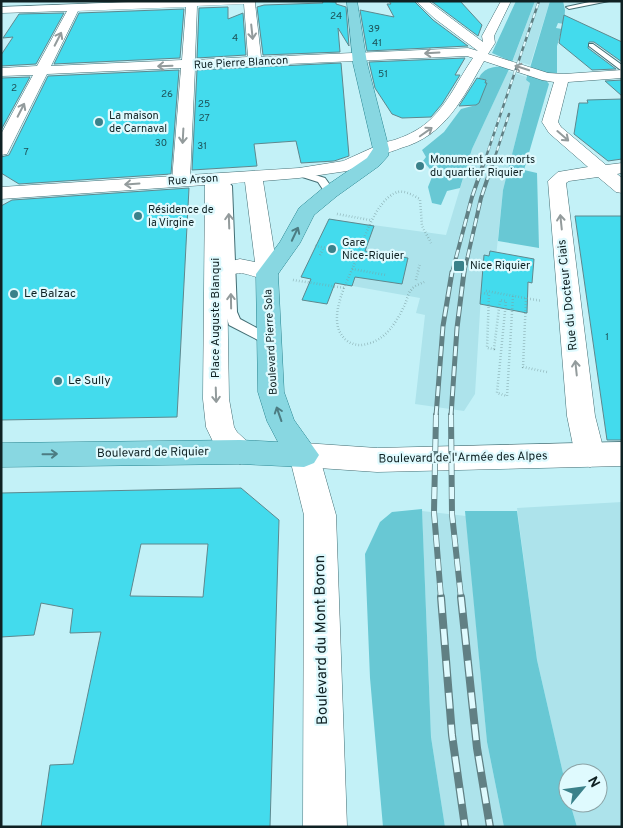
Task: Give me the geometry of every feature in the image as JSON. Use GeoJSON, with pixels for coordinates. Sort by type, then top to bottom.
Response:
{"type":"FeatureCollection","features":[{"type":"Feature","properties":{"kind":"main road"},"geometry":{"type":"LineString","coordinates":[[352,1],[359,57],[381,149]]}},
{"type":"Feature","properties":{"kind":"main road","name":"Boulevard Pierre Sola"},"geometry":{"type":"LineString","coordinates":[[304,455],[290,438],[281,421],[271,392],[267,274],[290,243],[306,212],[330,201],[373,162],[381,149]]}},
{"type":"Feature","properties":{"kind":"main road","name":"Boulevard de Riquier"},"geometry":{"type":"LineString","coordinates":[[1,455],[240,452],[304,455]]}},
{"type":"Feature","properties":{"kind":"street"},"geometry":{"type":"LineString","coordinates":[[1,10],[250,1],[255,62]]}},
{"type":"Feature","properties":{"kind":"street"},"geometry":{"type":"LineString","coordinates":[[421,1],[484,47],[547,76],[564,78],[622,74]]}},
{"type":"Feature","properties":{"kind":"street","name":"Rue Arson"},"geometry":{"type":"LineString","coordinates":[[1,193],[299,173],[347,166],[381,149],[402,145],[423,135],[435,126],[457,98],[506,1]]}},
{"type":"Feature","properties":{"kind":"street"},"geometry":{"type":"LineString","coordinates":[[181,180],[192,3]]}},
{"type":"Feature","properties":{"kind":"street"},"geometry":{"type":"LineString","coordinates":[[1,150],[74,8]]}},
{"type":"Feature","properties":{"kind":"street","name":"Rue Pierre Blancon"},"geometry":{"type":"LineString","coordinates":[[1,72],[468,52],[484,47]]}},
{"type":"Feature","properties":{"kind":"street"},"geometry":{"type":"LineString","coordinates":[[564,78],[561,82],[550,122],[555,130],[615,175]]}},
{"type":"Feature","properties":{"kind":"street","name":"Rue du Docteur Ciais"},"geometry":{"type":"LineString","coordinates":[[590,455],[580,407],[557,181],[564,176],[615,175]]}},
{"type":"Feature","properties":{"kind":"street"},"geometry":{"type":"LineString","coordinates":[[253,176],[267,274]]}},
{"type":"Feature","properties":{"kind":"street","name":"Place Auguste Blanqui"},"geometry":{"type":"LineString","coordinates":[[220,178],[214,184],[223,272],[216,399],[220,427],[226,440],[240,452]]}},
{"type":"Feature","properties":{"kind":"street"},"geometry":{"type":"LineString","coordinates":[[223,272],[252,267],[267,274]]}},
{"type":"Feature","properties":{"kind":"street","name":"Boulevard de l'Armée des Alpes"},"geometry":{"type":"LineString","coordinates":[[304,455],[377,460],[622,454]]}},
{"type":"Feature","properties":{"kind":"street","name":"Boulevard du Mont Boron"},"geometry":{"type":"LineString","coordinates":[[304,455],[320,515],[325,827]]}},
{"type":"Feature","properties":{"kind":"lane"},"geometry":{"type":"LineString","coordinates":[[569,7],[606,1]]}},
{"type":"Feature","properties":{"kind":"lane"},"geometry":{"type":"LineString","coordinates":[[591,45],[622,69]]}},
{"type":"Feature","properties":{"kind":"lane"},"geometry":{"type":"LineString","coordinates":[[299,173],[317,176],[324,180],[330,201]]}},
{"type":"Feature","properties":{"kind":"lane"},"geometry":{"type":"LineString","coordinates":[[223,272],[234,322],[263,337],[269,347]]}},
{"type":"Feature","properties":{"kind":"path"},"geometry":{"type":"LineString","coordinates":[[424,282],[410,289],[404,309],[390,329],[372,343],[359,346],[346,341],[339,331],[337,321],[352,269],[371,220],[392,194],[401,191],[413,193],[420,199],[422,226],[431,243]]}},
{"type":"Feature","properties":{"kind":"path"},"geometry":{"type":"LineString","coordinates":[[330,201],[371,220]]}},
{"type":"Feature","properties":{"kind":"path"},"geometry":{"type":"LineString","coordinates":[[309,245],[408,261]]}},
{"type":"Feature","properties":{"kind":"path"},"geometry":{"type":"LineString","coordinates":[[320,255],[324,247]]}},
{"type":"Feature","properties":{"kind":"path"},"geometry":{"type":"LineString","coordinates":[[416,280],[420,263]]}},
{"type":"Feature","properties":{"kind":"path"},"geometry":{"type":"LineString","coordinates":[[352,269],[386,274]]}},
{"type":"Feature","properties":{"kind":"path"},"geometry":{"type":"LineString","coordinates":[[294,280],[345,288]]}},
{"type":"Feature","properties":{"kind":"path"},"geometry":{"type":"LineString","coordinates":[[486,291],[540,300]]}},
{"type":"Feature","properties":{"kind":"path"},"geometry":{"type":"LineString","coordinates":[[481,293],[489,294],[487,348],[494,349],[500,300],[506,301],[497,393],[507,396],[513,296]]}},
{"type":"Feature","properties":{"kind":"path"},"geometry":{"type":"LineString","coordinates":[[526,298],[523,367],[547,372]]}},
{"type":"Feature","properties":{"kind":"shaded area"},"geometry":{"type":"Polygon","coordinates":[[[516,1],[535,1],[512,62],[492,53],[516,1]]]}},
{"type":"Feature","properties":{"kind":"shaded area"},"geometry":{"type":"Polygon","coordinates":[[[535,1],[550,1],[530,65],[513,60],[535,1]]]}},
{"type":"Feature","properties":{"kind":"shaded area"},"geometry":{"type":"Polygon","coordinates":[[[550,1],[563,1],[565,10],[564,24],[558,23],[556,28],[562,29],[557,46],[557,73],[547,73],[530,68],[550,1]]]}},
{"type":"Feature","properties":{"kind":"shaded area"},"geometry":{"type":"Polygon","coordinates":[[[510,67],[472,149],[460,188],[447,191],[441,205],[432,203],[428,187],[432,177],[430,169],[423,161],[426,157],[422,150],[444,132],[461,109],[476,105],[486,80],[479,78],[481,74],[490,68],[510,67]]]}},
{"type":"Feature","properties":{"kind":"shaded area","name":"Nice Riquier"},"geometry":{"type":"Polygon","coordinates":[[[508,71],[527,77],[526,80],[530,83],[503,190],[496,257],[481,295],[475,394],[464,411],[415,404],[425,315],[416,313],[420,298],[302,277],[329,219],[446,235],[472,149],[508,71]]]}},
{"type":"Feature","properties":{"kind":"shaded area"},"geometry":{"type":"Polygon","coordinates":[[[528,73],[545,79],[549,84],[524,170],[537,173],[539,248],[498,241],[503,190],[530,83],[526,80],[528,73]]]}},
{"type":"Feature","properties":{"kind":"shaded area"},"geometry":{"type":"Polygon","coordinates":[[[622,502],[622,827],[577,827],[573,813],[608,813],[608,763],[561,763],[537,660],[517,508],[622,502]]]}},
{"type":"Feature","properties":{"kind":"shaded area"},"geometry":{"type":"Polygon","coordinates":[[[422,509],[431,737],[445,827],[383,827],[370,678],[365,554],[380,522],[392,512],[422,509]]]}},
{"type":"Feature","properties":{"kind":"shaded area"},"geometry":{"type":"Polygon","coordinates":[[[422,511],[466,516],[487,742],[504,827],[445,827],[431,737],[422,511]]]}},
{"type":"Feature","properties":{"kind":"shaded area"},"geometry":{"type":"Polygon","coordinates":[[[465,511],[517,511],[537,660],[561,763],[558,763],[558,813],[573,813],[577,827],[504,827],[487,742],[465,511]]]}},
{"type":"Feature","properties":{"kind":"building"},"geometry":{"type":"Polygon","coordinates":[[[322,1],[336,2],[336,4],[346,7],[349,46],[338,28],[340,52],[263,55],[257,7],[264,5],[323,3],[322,1]]]}},
{"type":"Feature","properties":{"kind":"building"},"geometry":{"type":"Polygon","coordinates":[[[389,1],[414,1],[433,20],[468,46],[367,51],[360,10],[394,17],[387,4],[391,4],[389,1]]]}},
{"type":"Feature","properties":{"kind":"building"},"geometry":{"type":"Polygon","coordinates":[[[431,1],[460,1],[482,25],[478,36],[431,1]]]}},
{"type":"Feature","properties":{"kind":"building"},"geometry":{"type":"Polygon","coordinates":[[[228,7],[228,19],[243,13],[246,55],[197,58],[199,8],[228,7]]]}},
{"type":"Feature","properties":{"kind":"building"},"geometry":{"type":"Polygon","coordinates":[[[184,9],[180,58],[54,64],[79,13],[184,9]]]}},
{"type":"Feature","properties":{"kind":"building"},"geometry":{"type":"Polygon","coordinates":[[[64,13],[36,64],[1,66],[1,55],[13,37],[3,38],[19,14],[64,13]]]}},
{"type":"Feature","properties":{"kind":"building"},"geometry":{"type":"Polygon","coordinates":[[[564,15],[622,42],[622,62],[594,42],[589,42],[588,48],[616,69],[592,70],[559,43],[564,15]]]}},
{"type":"Feature","properties":{"kind":"building"},"geometry":{"type":"Polygon","coordinates":[[[465,58],[455,75],[460,75],[442,104],[431,117],[402,118],[392,114],[375,88],[369,62],[465,58]]]}},
{"type":"Feature","properties":{"kind":"building"},"geometry":{"type":"Polygon","coordinates":[[[341,63],[349,156],[334,161],[301,163],[296,141],[254,144],[257,166],[192,170],[197,70],[341,63]]]}},
{"type":"Feature","properties":{"kind":"building"},"geometry":{"type":"Polygon","coordinates":[[[179,70],[171,174],[19,184],[1,173],[1,157],[9,155],[48,76],[179,70]]]}},
{"type":"Feature","properties":{"kind":"building"},"geometry":{"type":"Polygon","coordinates":[[[30,77],[1,130],[1,78],[30,77]]]}},
{"type":"Feature","properties":{"kind":"building"},"geometry":{"type":"Polygon","coordinates":[[[477,78],[486,80],[485,83],[487,83],[479,103],[476,105],[459,106],[477,78]]]}},
{"type":"Feature","properties":{"kind":"building"},"geometry":{"type":"Polygon","coordinates":[[[622,80],[622,96],[605,81],[622,80]]]}},
{"type":"Feature","properties":{"kind":"building"},"geometry":{"type":"Polygon","coordinates":[[[622,99],[622,159],[608,161],[574,134],[579,103],[588,103],[587,100],[622,99]]]}},
{"type":"Feature","properties":{"kind":"building"},"geometry":{"type":"Polygon","coordinates":[[[189,188],[177,417],[1,420],[1,206],[12,200],[189,188]]]}},
{"type":"Feature","properties":{"kind":"building"},"geometry":{"type":"Polygon","coordinates":[[[575,216],[622,216],[622,440],[607,440],[575,216]]]}},
{"type":"Feature","properties":{"kind":"building"},"geometry":{"type":"Polygon","coordinates":[[[329,219],[374,226],[365,251],[408,258],[402,284],[355,277],[352,286],[335,283],[327,304],[302,300],[311,279],[301,277],[329,219]]]}},
{"type":"Feature","properties":{"kind":"building"},"geometry":{"type":"Polygon","coordinates":[[[490,251],[534,259],[532,283],[528,282],[527,313],[480,304],[484,255],[489,256],[490,251]]]}},
{"type":"Feature","properties":{"kind":"building"},"geometry":{"type":"Polygon","coordinates":[[[241,488],[279,520],[270,827],[41,827],[50,765],[73,764],[101,632],[70,633],[73,609],[41,603],[34,635],[1,637],[1,493],[241,488]],[[141,544],[130,596],[203,597],[208,544],[141,544]]]}},
{"type":"Feature","properties":{"kind":"railway"},"geometry":{"type":"LineString","coordinates":[[485,160],[539,1]]}},
{"type":"Feature","properties":{"kind":"railway"},"geometry":{"type":"LineString","coordinates":[[494,160],[509,114]]}},
{"type":"Feature","properties":{"kind":"railway"},"geometry":{"type":"LineString","coordinates":[[452,273],[472,197],[485,159]]}},
{"type":"Feature","properties":{"kind":"railway"},"geometry":{"type":"LineString","coordinates":[[464,273],[481,198],[494,159]]}},
{"type":"Feature","properties":{"kind":"railway"},"geometry":{"type":"LineString","coordinates":[[436,416],[443,326],[452,272]]}},
{"type":"Feature","properties":{"kind":"railway"},"geometry":{"type":"LineString","coordinates":[[451,416],[457,328],[464,272]]}},
{"type":"Feature","properties":{"kind":"railway"},"geometry":{"type":"LineString","coordinates":[[436,415],[434,512],[441,598]]}},
{"type":"Feature","properties":{"kind":"railway"},"geometry":{"type":"LineString","coordinates":[[451,416],[452,514],[461,598]]}},
{"type":"Feature","properties":{"kind":"railway"},"geometry":{"type":"LineString","coordinates":[[441,597],[452,735],[465,827]]}},
{"type":"Feature","properties":{"kind":"railway"},"geometry":{"type":"LineString","coordinates":[[461,597],[477,748],[490,827]]}},
{"type":"Feature","properties":{"kind":"place","name":"La maison de Carnaval"},"geometry":{"type":"Point","coordinates":[99,122]}},
{"type":"Feature","properties":{"kind":"place","name":"Monument aux morts du quartier Riquier"},"geometry":{"type":"Point","coordinates":[420,166]}},
{"type":"Feature","properties":{"kind":"place","name":"Résidence de la Virgine"},"geometry":{"type":"Point","coordinates":[138,216]}},
{"type":"Feature","properties":{"kind":"place","name":"Gare Nice-Riquier"},"geometry":{"type":"Point","coordinates":[332,249]}},
{"type":"Feature","properties":{"kind":"place","name":"Nice Riquier"},"geometry":{"type":"Point","coordinates":[459,266]}},
{"type":"Feature","properties":{"kind":"place","name":"Le Balzac"},"geometry":{"type":"Point","coordinates":[14,294]}},
{"type":"Feature","properties":{"kind":"place","name":"Le Sully"},"geometry":{"type":"Point","coordinates":[58,381]}}]}
